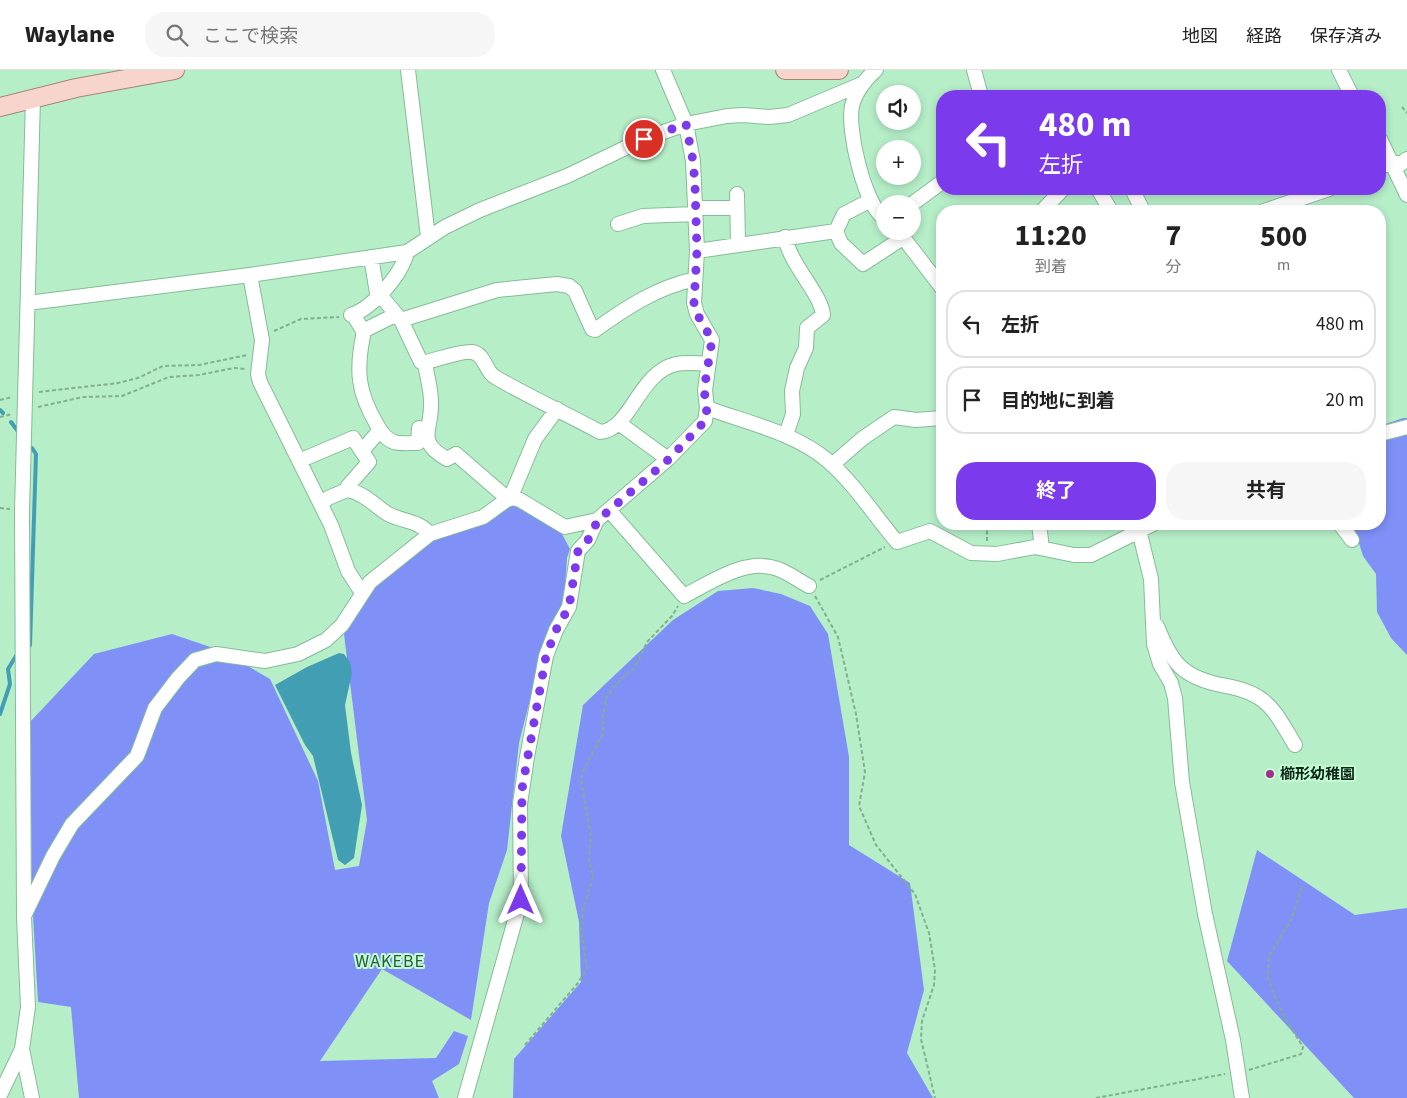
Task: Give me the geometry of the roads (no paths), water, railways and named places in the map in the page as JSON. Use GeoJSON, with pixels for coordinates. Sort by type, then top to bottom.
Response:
{"type":"FeatureCollection","features":[{"type":"Feature","properties":{"kind":"main road"},"geometry":{"type":"LineString","coordinates":[[0,107],[33,98],[175,70]]}},
{"type":"Feature","properties":{"kind":"main road"},"geometry":{"type":"LineString","coordinates":[[785,70],[839,70]]}},
{"type":"Feature","properties":{"kind":"street"},"geometry":{"type":"LineString","coordinates":[[408,70],[428,237]]}},
{"type":"Feature","properties":{"kind":"street"},"geometry":{"type":"LineString","coordinates":[[465,1098],[521,900],[520,804],[546,656],[556,630],[569,607],[578,551],[591,534],[598,520],[668,460],[705,421],[707,408],[704,390],[712,340],[697,314],[694,303],[697,251],[693,161],[686,124],[663,70]]}},
{"type":"Feature","properties":{"kind":"street"},"geometry":{"type":"LineString","coordinates":[[876,70],[864,83],[855,99],[851,121],[853,137],[871,200],[876,209]]}},
{"type":"Feature","properties":{"kind":"street"},"geometry":{"type":"LineString","coordinates":[[974,70],[979,90]]}},
{"type":"Feature","properties":{"kind":"street"},"geometry":{"type":"LineString","coordinates":[[1339,70],[1349,90]]}},
{"type":"Feature","properties":{"kind":"street"},"geometry":{"type":"LineString","coordinates":[[28,303],[250,275],[407,252],[428,237],[480,210],[567,176],[644,139],[686,124],[728,116],[770,117],[788,114],[864,83]]}},
{"type":"Feature","properties":{"kind":"street"},"geometry":{"type":"LineString","coordinates":[[0,1095],[22,1049],[28,1007],[24,917],[22,511],[33,98]]}},
{"type":"Feature","properties":{"kind":"street"},"geometry":{"type":"LineString","coordinates":[[1386,165],[1401,164],[1407,159]]}},
{"type":"Feature","properties":{"kind":"street"},"geometry":{"type":"LineString","coordinates":[[1386,165],[1407,195]]}},
{"type":"Feature","properties":{"kind":"street"},"geometry":{"type":"LineString","coordinates":[[921,197],[936,186]]}},
{"type":"Feature","properties":{"kind":"street"},"geometry":{"type":"LineString","coordinates":[[737,194],[738,244]]}},
{"type":"Feature","properties":{"kind":"street"},"geometry":{"type":"LineString","coordinates":[[1048,205],[1057,195]]}},
{"type":"Feature","properties":{"kind":"street"},"geometry":{"type":"LineString","coordinates":[[1282,205],[1311,195]]}},
{"type":"Feature","properties":{"kind":"street"},"geometry":{"type":"LineString","coordinates":[[871,200],[844,214],[836,231],[841,242],[863,264],[893,240]]}},
{"type":"Feature","properties":{"kind":"street"},"geometry":{"type":"LineString","coordinates":[[618,224],[643,216],[736,208]]}},
{"type":"Feature","properties":{"kind":"street"},"geometry":{"type":"LineString","coordinates":[[697,251],[836,231]]}},
{"type":"Feature","properties":{"kind":"street"},"geometry":{"type":"LineString","coordinates":[[785,237],[795,263],[820,305],[823,315],[807,328],[806,348],[797,368],[792,391],[792,414],[786,435]]}},
{"type":"Feature","properties":{"kind":"street"},"geometry":{"type":"LineString","coordinates":[[906,240],[936,280]]}},
{"type":"Feature","properties":{"kind":"street"},"geometry":{"type":"LineString","coordinates":[[407,252],[403,263],[379,297],[352,315],[363,331],[359,385],[361,393],[380,430],[386,438],[395,442],[418,443],[419,428]]}},
{"type":"Feature","properties":{"kind":"street"},"geometry":{"type":"LineString","coordinates":[[371,258],[379,297],[398,318],[417,357],[425,364],[431,405],[426,430],[431,447],[447,459],[456,454],[509,499],[520,500],[565,527],[598,520]]}},
{"type":"Feature","properties":{"kind":"street"},"geometry":{"type":"LineString","coordinates":[[250,275],[261,346],[258,372],[263,392],[321,504],[348,571],[362,592]]}},
{"type":"Feature","properties":{"kind":"street"},"geometry":{"type":"LineString","coordinates":[[363,331],[398,318],[497,290],[557,284],[569,286],[575,291],[592,329],[595,330],[634,302],[665,287],[695,279]]}},
{"type":"Feature","properties":{"kind":"street"},"geometry":{"type":"LineString","coordinates":[[425,364],[441,357],[473,352],[479,356],[492,375],[600,432],[613,430],[620,424],[646,386],[666,368],[678,364],[708,364]]}},
{"type":"Feature","properties":{"kind":"street"},"geometry":{"type":"LineString","coordinates":[[707,408],[786,435],[810,448],[832,465],[898,542],[930,532],[936,533],[962,550],[987,554],[1042,548],[1074,555],[1091,555],[1139,530]]}},
{"type":"Feature","properties":{"kind":"street"},"geometry":{"type":"LineString","coordinates":[[24,917],[52,856],[72,824],[137,756],[155,708],[178,678],[196,660],[216,654],[265,661],[298,654],[326,640],[353,612],[362,592],[380,573],[430,534],[483,518],[509,499],[535,439],[557,409]]}},
{"type":"Feature","properties":{"kind":"street"},"geometry":{"type":"LineString","coordinates":[[832,465],[863,438],[894,417],[916,420],[936,418]]}},
{"type":"Feature","properties":{"kind":"street"},"geometry":{"type":"LineString","coordinates":[[620,424],[668,460]]}},
{"type":"Feature","properties":{"kind":"street"},"geometry":{"type":"LineString","coordinates":[[1386,432],[1407,427]]}},
{"type":"Feature","properties":{"kind":"street"},"geometry":{"type":"LineString","coordinates":[[362,452],[380,430]]}},
{"type":"Feature","properties":{"kind":"street"},"geometry":{"type":"LineString","coordinates":[[299,461],[353,438],[369,464],[348,486],[347,490],[328,498],[321,504]]}},
{"type":"Feature","properties":{"kind":"street"},"geometry":{"type":"LineString","coordinates":[[347,490],[375,504],[389,514],[414,522],[430,534]]}},
{"type":"Feature","properties":{"kind":"street"},"geometry":{"type":"LineString","coordinates":[[609,510],[684,596],[734,572],[752,567],[780,570],[809,586]]}},
{"type":"Feature","properties":{"kind":"street"},"geometry":{"type":"LineString","coordinates":[[1040,530],[1042,548]]}},
{"type":"Feature","properties":{"kind":"street"},"geometry":{"type":"LineString","coordinates":[[1147,530],[1153,616],[1152,633],[1156,655],[1171,683],[1175,698],[1182,782],[1205,914],[1242,1098]]}},
{"type":"Feature","properties":{"kind":"street"},"geometry":{"type":"LineString","coordinates":[[1344,530],[1352,540]]}},
{"type":"Feature","properties":{"kind":"street"},"geometry":{"type":"LineString","coordinates":[[1153,616],[1171,657],[1181,668],[1198,679],[1238,688],[1257,696],[1269,706],[1295,745]]}},
{"type":"Feature","properties":{"kind":"street"},"geometry":{"type":"LineString","coordinates":[[22,1049],[32,1098]]}},
{"type":"Feature","properties":{"kind":"waterway"},"geometry":{"type":"LineString","coordinates":[[0,410],[3,413]]}},
{"type":"Feature","properties":{"kind":"waterway"},"geometry":{"type":"LineString","coordinates":[[11,422],[20,434]]}},
{"type":"Feature","properties":{"kind":"waterway"},"geometry":{"type":"LineString","coordinates":[[27,648],[30,645],[36,454],[32,448]]}},
{"type":"Feature","properties":{"kind":"waterway"},"geometry":{"type":"LineString","coordinates":[[0,714],[10,684],[8,669],[16,656]]}},
{"type":"Feature","properties":{"kind":"place","name":"櫛形幼稚園"},"geometry":{"type":"Point","coordinates":[1270,774]}},
{"type":"Feature","properties":{"kind":"district","name":"WAKEBE"},"geometry":{"type":"Point","coordinates":[390,961]}}]}
